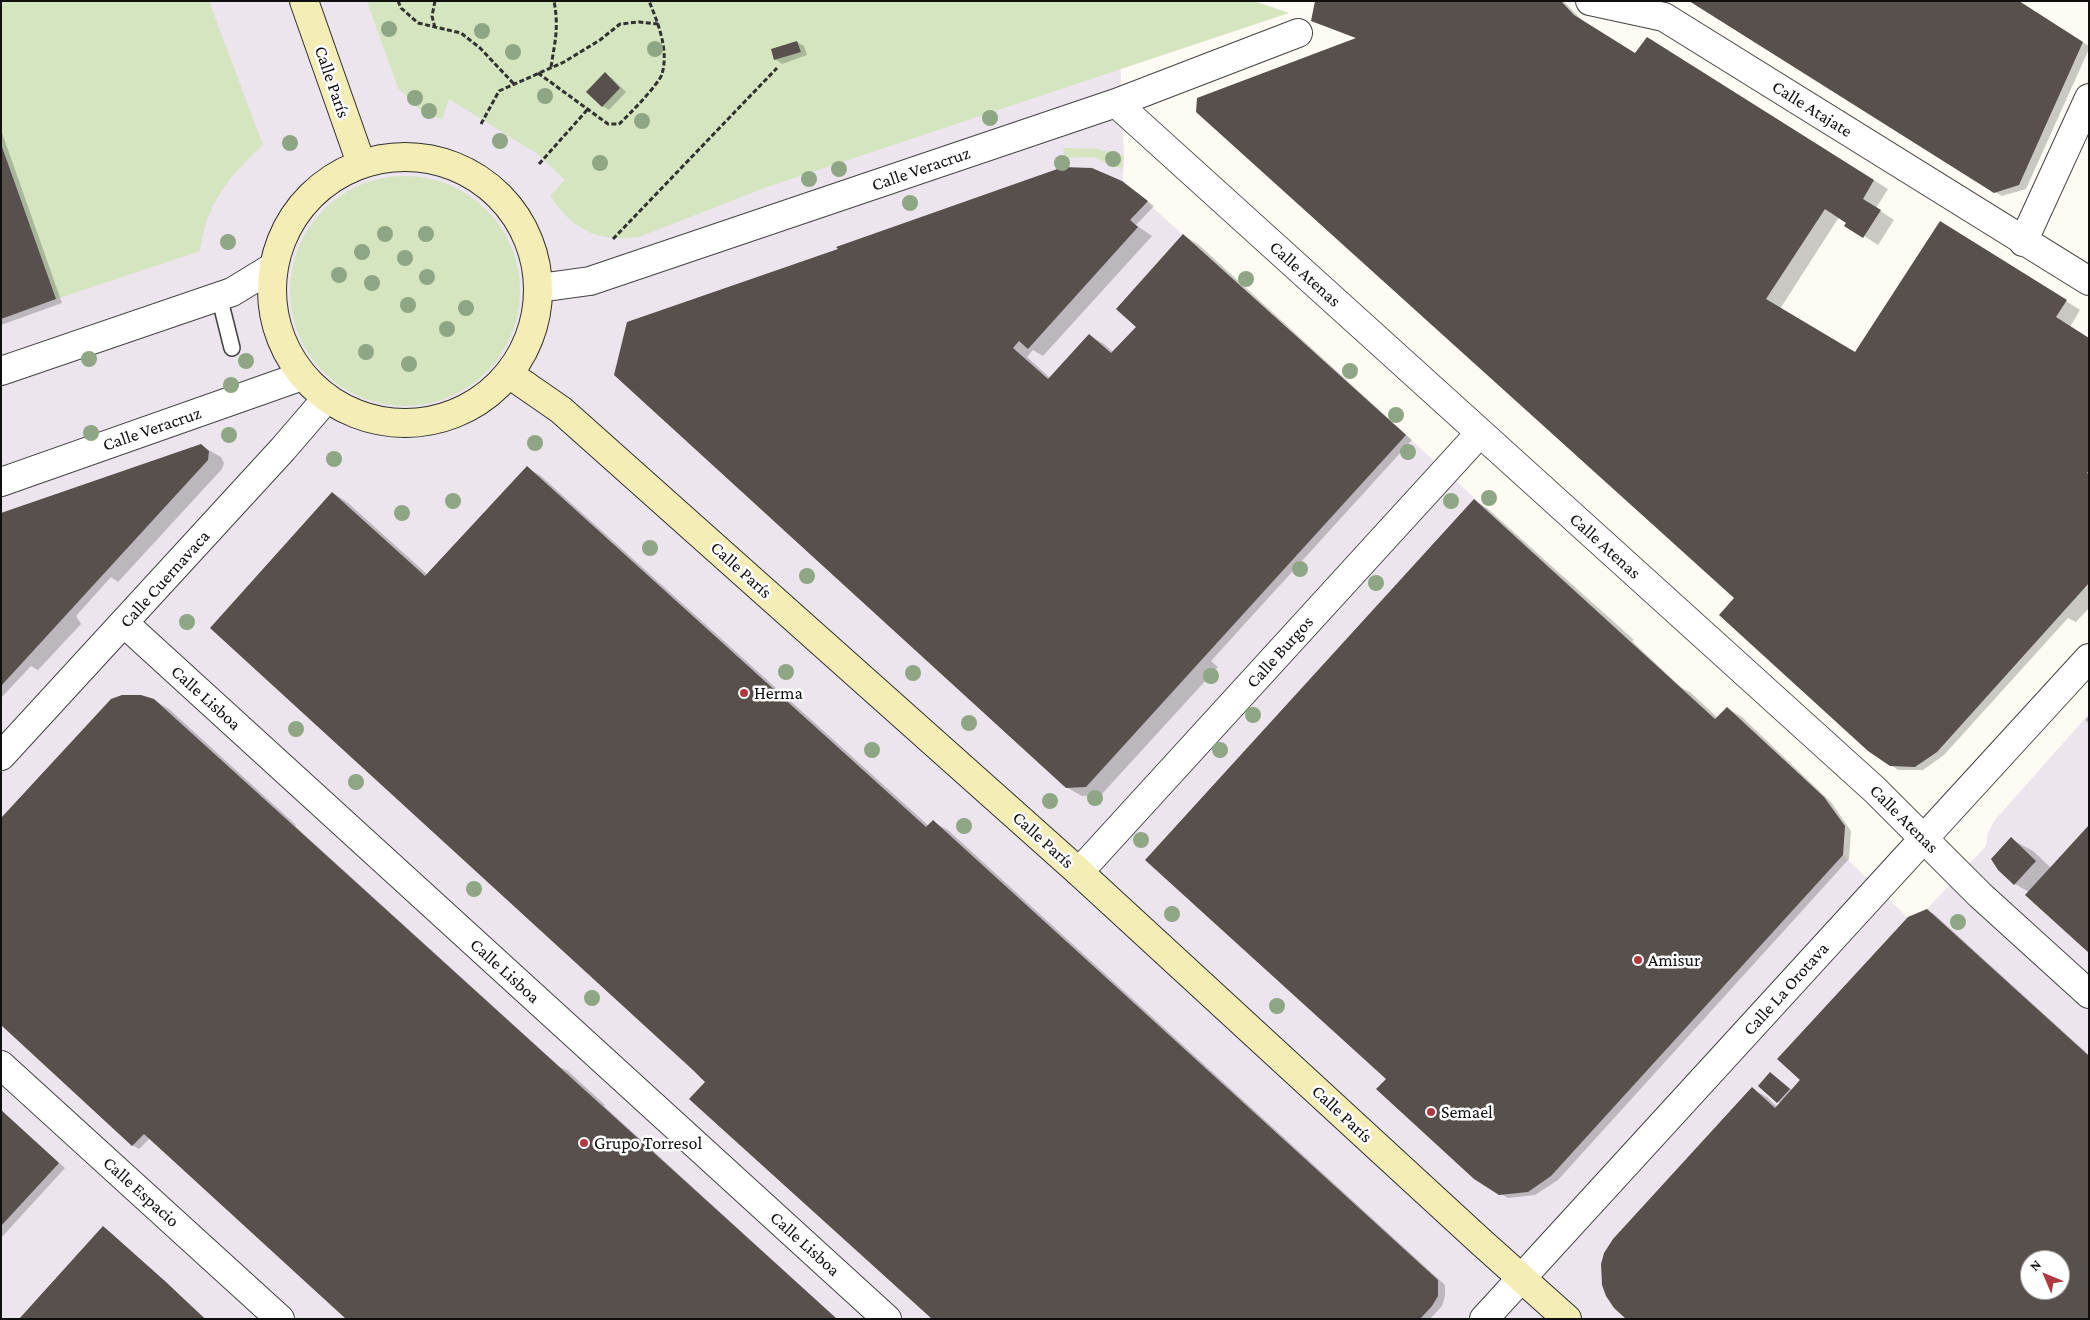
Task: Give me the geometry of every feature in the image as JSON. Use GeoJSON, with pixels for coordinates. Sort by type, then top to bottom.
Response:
{"type":"FeatureCollection","features":[{"type":"Feature","properties":{"kind":"main road","name":"Calle París"},"geometry":{"type":"LineString","coordinates":[[304,1],[361,163]]}},
{"type":"Feature","properties":{"kind":"main road"},"geometry":{"type":"LineString","coordinates":[[403,156],[444,162],[483,180],[513,210],[532,247],[539,288],[531,334],[509,374],[479,401],[442,419],[402,424],[362,418],[326,398],[302,376],[281,343],[272,306],[273,267],[289,222],[320,187],[361,163],[403,156]]}},
{"type":"Feature","properties":{"kind":"main road","name":"Calle París"},"geometry":{"type":"LineString","coordinates":[[509,374],[561,410],[1079,872],[1568,1319]]}},
{"type":"Feature","properties":{"kind":"street","name":"Calle Atajate"},"geometry":{"type":"LineString","coordinates":[[1590,1],[1664,17],[2089,282]]}},
{"type":"Feature","properties":{"kind":"street","name":"Calle Veracruz"},"geometry":{"type":"LineString","coordinates":[[539,288],[590,281],[1116,103],[1298,33]]}},
{"type":"Feature","properties":{"kind":"street"},"geometry":{"type":"LineString","coordinates":[[2024,242],[2089,98]]}},
{"type":"Feature","properties":{"kind":"street","name":"Calle Atenas"},"geometry":{"type":"LineString","coordinates":[[1116,103],[1875,790],[1980,895],[2089,994]]}},
{"type":"Feature","properties":{"kind":"street"},"geometry":{"type":"LineString","coordinates":[[1,371],[232,292],[273,267]]}},
{"type":"Feature","properties":{"kind":"street","name":"Calle Veracruz"},"geometry":{"type":"LineString","coordinates":[[1,482],[302,376]]}},
{"type":"Feature","properties":{"kind":"street","name":"Calle Cuernavaca"},"geometry":{"type":"LineString","coordinates":[[1,756],[283,449],[326,398]]}},
{"type":"Feature","properties":{"kind":"street","name":"Calle Burgos"},"geometry":{"type":"LineString","coordinates":[[1079,872],[1480,433]]}},
{"type":"Feature","properties":{"kind":"street","name":"Calle Lisboa"},"geometry":{"type":"LineString","coordinates":[[124,623],[887,1319]]}},
{"type":"Feature","properties":{"kind":"street","name":"Calle La Orotava"},"geometry":{"type":"LineString","coordinates":[[1484,1319],[2089,658]]}},
{"type":"Feature","properties":{"kind":"street","name":"Calle Espacio"},"geometry":{"type":"LineString","coordinates":[[1,1065],[280,1319]]}},
{"type":"Feature","properties":{"kind":"lane"},"geometry":{"type":"LineString","coordinates":[[219,296],[232,348]]}},
{"type":"Feature","properties":{"kind":"path"},"geometry":{"type":"LineString","coordinates":[[398,1],[401,8],[418,23],[461,32],[480,48],[514,84]]}},
{"type":"Feature","properties":{"kind":"path"},"geometry":{"type":"LineString","coordinates":[[434,1],[432,16],[435,28]]}},
{"type":"Feature","properties":{"kind":"path"},"geometry":{"type":"LineString","coordinates":[[551,67],[557,38],[558,19],[554,1]]}},
{"type":"Feature","properties":{"kind":"path"},"geometry":{"type":"LineString","coordinates":[[538,73],[608,124],[619,124],[629,116],[662,75],[664,56],[659,24],[649,1]]}},
{"type":"Feature","properties":{"kind":"path"},"geometry":{"type":"LineString","coordinates":[[481,124],[499,91],[564,62],[620,24],[639,22],[659,24]]}},
{"type":"Feature","properties":{"kind":"path"},"geometry":{"type":"LineString","coordinates":[[607,244],[777,68]]}},
{"type":"Feature","properties":{"kind":"path"},"geometry":{"type":"LineString","coordinates":[[539,164],[588,109]]}},
{"type":"Feature","properties":{"kind":"shaded area"},"geometry":{"type":"Polygon","coordinates":[[[1,1],[1118,1],[1124,156],[1123,181],[1406,435],[1715,719],[1727,707],[1791,766],[1824,797],[1845,826],[1843,855],[1907,917],[1927,909],[1986,846],[1988,833],[1994,821],[2089,714],[2089,1319],[1,1319],[1,1]]]}},
{"type":"Feature","properties":{"kind":"green space"},"geometry":{"type":"Polygon","coordinates":[[[1,1],[209,1],[263,145],[239,169],[221,192],[208,218],[200,251],[56,299],[1,143],[1,1]]]}},
{"type":"Feature","properties":{"kind":"green space"},"geometry":{"type":"Polygon","coordinates":[[[367,1],[1254,1],[1289,13],[767,187],[639,237],[611,238],[588,232],[568,218],[559,208],[550,196],[565,180],[536,153],[449,99],[442,120],[419,109],[398,88],[367,1]]]}},
{"type":"Feature","properties":{"kind":"green space"},"geometry":{"type":"Polygon","coordinates":[[[1063,148],[1098,149],[1124,156],[1122,169],[1093,157],[1065,158],[1063,148]]]}},
{"type":"Feature","properties":{"kind":"green space"},"geometry":{"type":"Polygon","coordinates":[[[394,176],[416,176],[438,181],[469,195],[494,218],[501,227],[515,258],[520,280],[518,313],[511,335],[501,355],[478,380],[469,387],[438,401],[416,406],[394,406],[372,401],[341,387],[316,364],[309,355],[295,324],[290,302],[290,280],[295,258],[309,227],[332,202],[341,195],[372,181],[394,176]]]}},
{"type":"Feature","properties":{"kind":"building"},"geometry":{"type":"Polygon","coordinates":[[[1315,1],[1561,1],[1574,15],[1635,53],[1647,37],[1874,180],[1863,199],[1881,210],[1863,238],[1844,226],[1846,223],[1825,209],[1766,299],[1855,352],[1940,221],[2067,300],[2056,317],[2089,338],[2089,470],[2087,473],[2089,474],[2089,583],[1937,752],[1915,767],[1890,766],[1868,751],[1719,615],[1734,598],[1196,112],[1197,98],[1356,38],[1311,21],[1315,1]]]}},
{"type":"Feature","properties":{"kind":"building"},"geometry":{"type":"Polygon","coordinates":[[[1689,1],[2019,1],[2083,42],[2019,185],[1994,193],[1689,1]]]}},
{"type":"Feature","properties":{"kind":"building"},"geometry":{"type":"Polygon","coordinates":[[[797,41],[801,52],[774,60],[771,49],[797,41]]]}},
{"type":"Feature","properties":{"kind":"building"},"geometry":{"type":"Polygon","coordinates":[[[605,72],[620,88],[602,107],[586,92],[605,72]]]}},
{"type":"Feature","properties":{"kind":"building"},"geometry":{"type":"Polygon","coordinates":[[[1,144],[56,299],[1,319],[1,144]]]}},
{"type":"Feature","properties":{"kind":"building"},"geometry":{"type":"Polygon","coordinates":[[[1063,167],[1092,168],[1122,181],[1148,201],[1130,220],[1138,227],[1028,349],[1019,341],[1013,348],[1048,379],[1089,334],[1111,353],[1136,327],[1116,309],[1183,234],[1406,435],[1086,787],[1066,788],[614,375],[627,322],[838,249],[836,247],[1063,167]]]}},
{"type":"Feature","properties":{"kind":"building"},"geometry":{"type":"Polygon","coordinates":[[[201,444],[209,451],[208,460],[1,686],[1,513],[201,444]]]}},
{"type":"Feature","properties":{"kind":"building"},"geometry":{"type":"Polygon","coordinates":[[[527,466],[926,827],[933,820],[1438,1280],[1438,1296],[1420,1319],[932,1319],[689,1099],[705,1082],[694,1071],[210,628],[332,492],[425,576],[527,466]]]}},
{"type":"Feature","properties":{"kind":"building"},"geometry":{"type":"Polygon","coordinates":[[[1474,499],[1715,719],[1727,707],[1824,797],[1845,826],[1843,855],[1551,1176],[1528,1192],[1499,1195],[1474,1179],[1376,1089],[1386,1079],[1145,860],[1474,499]]]}},
{"type":"Feature","properties":{"kind":"building"},"geometry":{"type":"Polygon","coordinates":[[[122,695],[141,695],[154,699],[837,1319],[346,1319],[144,1134],[132,1146],[1,1025],[1,818],[111,699],[122,695]]]}},
{"type":"Feature","properties":{"kind":"building"},"geometry":{"type":"Polygon","coordinates":[[[2089,825],[2089,953],[2025,895],[2089,825]]]}},
{"type":"Feature","properties":{"kind":"building"},"geometry":{"type":"Polygon","coordinates":[[[2011,837],[2036,861],[2014,885],[1998,870],[1991,859],[2011,837]]]}},
{"type":"Feature","properties":{"kind":"building"},"geometry":{"type":"Polygon","coordinates":[[[1927,909],[2089,1056],[2089,1319],[1626,1319],[1614,1308],[1606,1296],[1602,1285],[1601,1264],[1604,1253],[1613,1239],[1752,1087],[1775,1108],[1800,1080],[1777,1059],[1908,917],[1927,909]]]}},
{"type":"Feature","properties":{"kind":"building"},"geometry":{"type":"Polygon","coordinates":[[[1770,1072],[1790,1089],[1777,1103],[1758,1086],[1770,1072]]]}},
{"type":"Feature","properties":{"kind":"building"},"geometry":{"type":"Polygon","coordinates":[[[1,1110],[59,1163],[1,1226],[1,1110]]]}},
{"type":"Feature","properties":{"kind":"building"},"geometry":{"type":"Polygon","coordinates":[[[103,1226],[166,1282],[205,1319],[19,1319],[103,1226]]]}},
{"type":"Feature","properties":{"kind":"place","name":"Herma"},"geometry":{"type":"Point","coordinates":[744,693]}},
{"type":"Feature","properties":{"kind":"place","name":"Amisur"},"geometry":{"type":"Point","coordinates":[1638,960]}},
{"type":"Feature","properties":{"kind":"place","name":"Semael"},"geometry":{"type":"Point","coordinates":[1431,1112]}},
{"type":"Feature","properties":{"kind":"place","name":"Grupo Torresol"},"geometry":{"type":"Point","coordinates":[584,1143]}}]}
